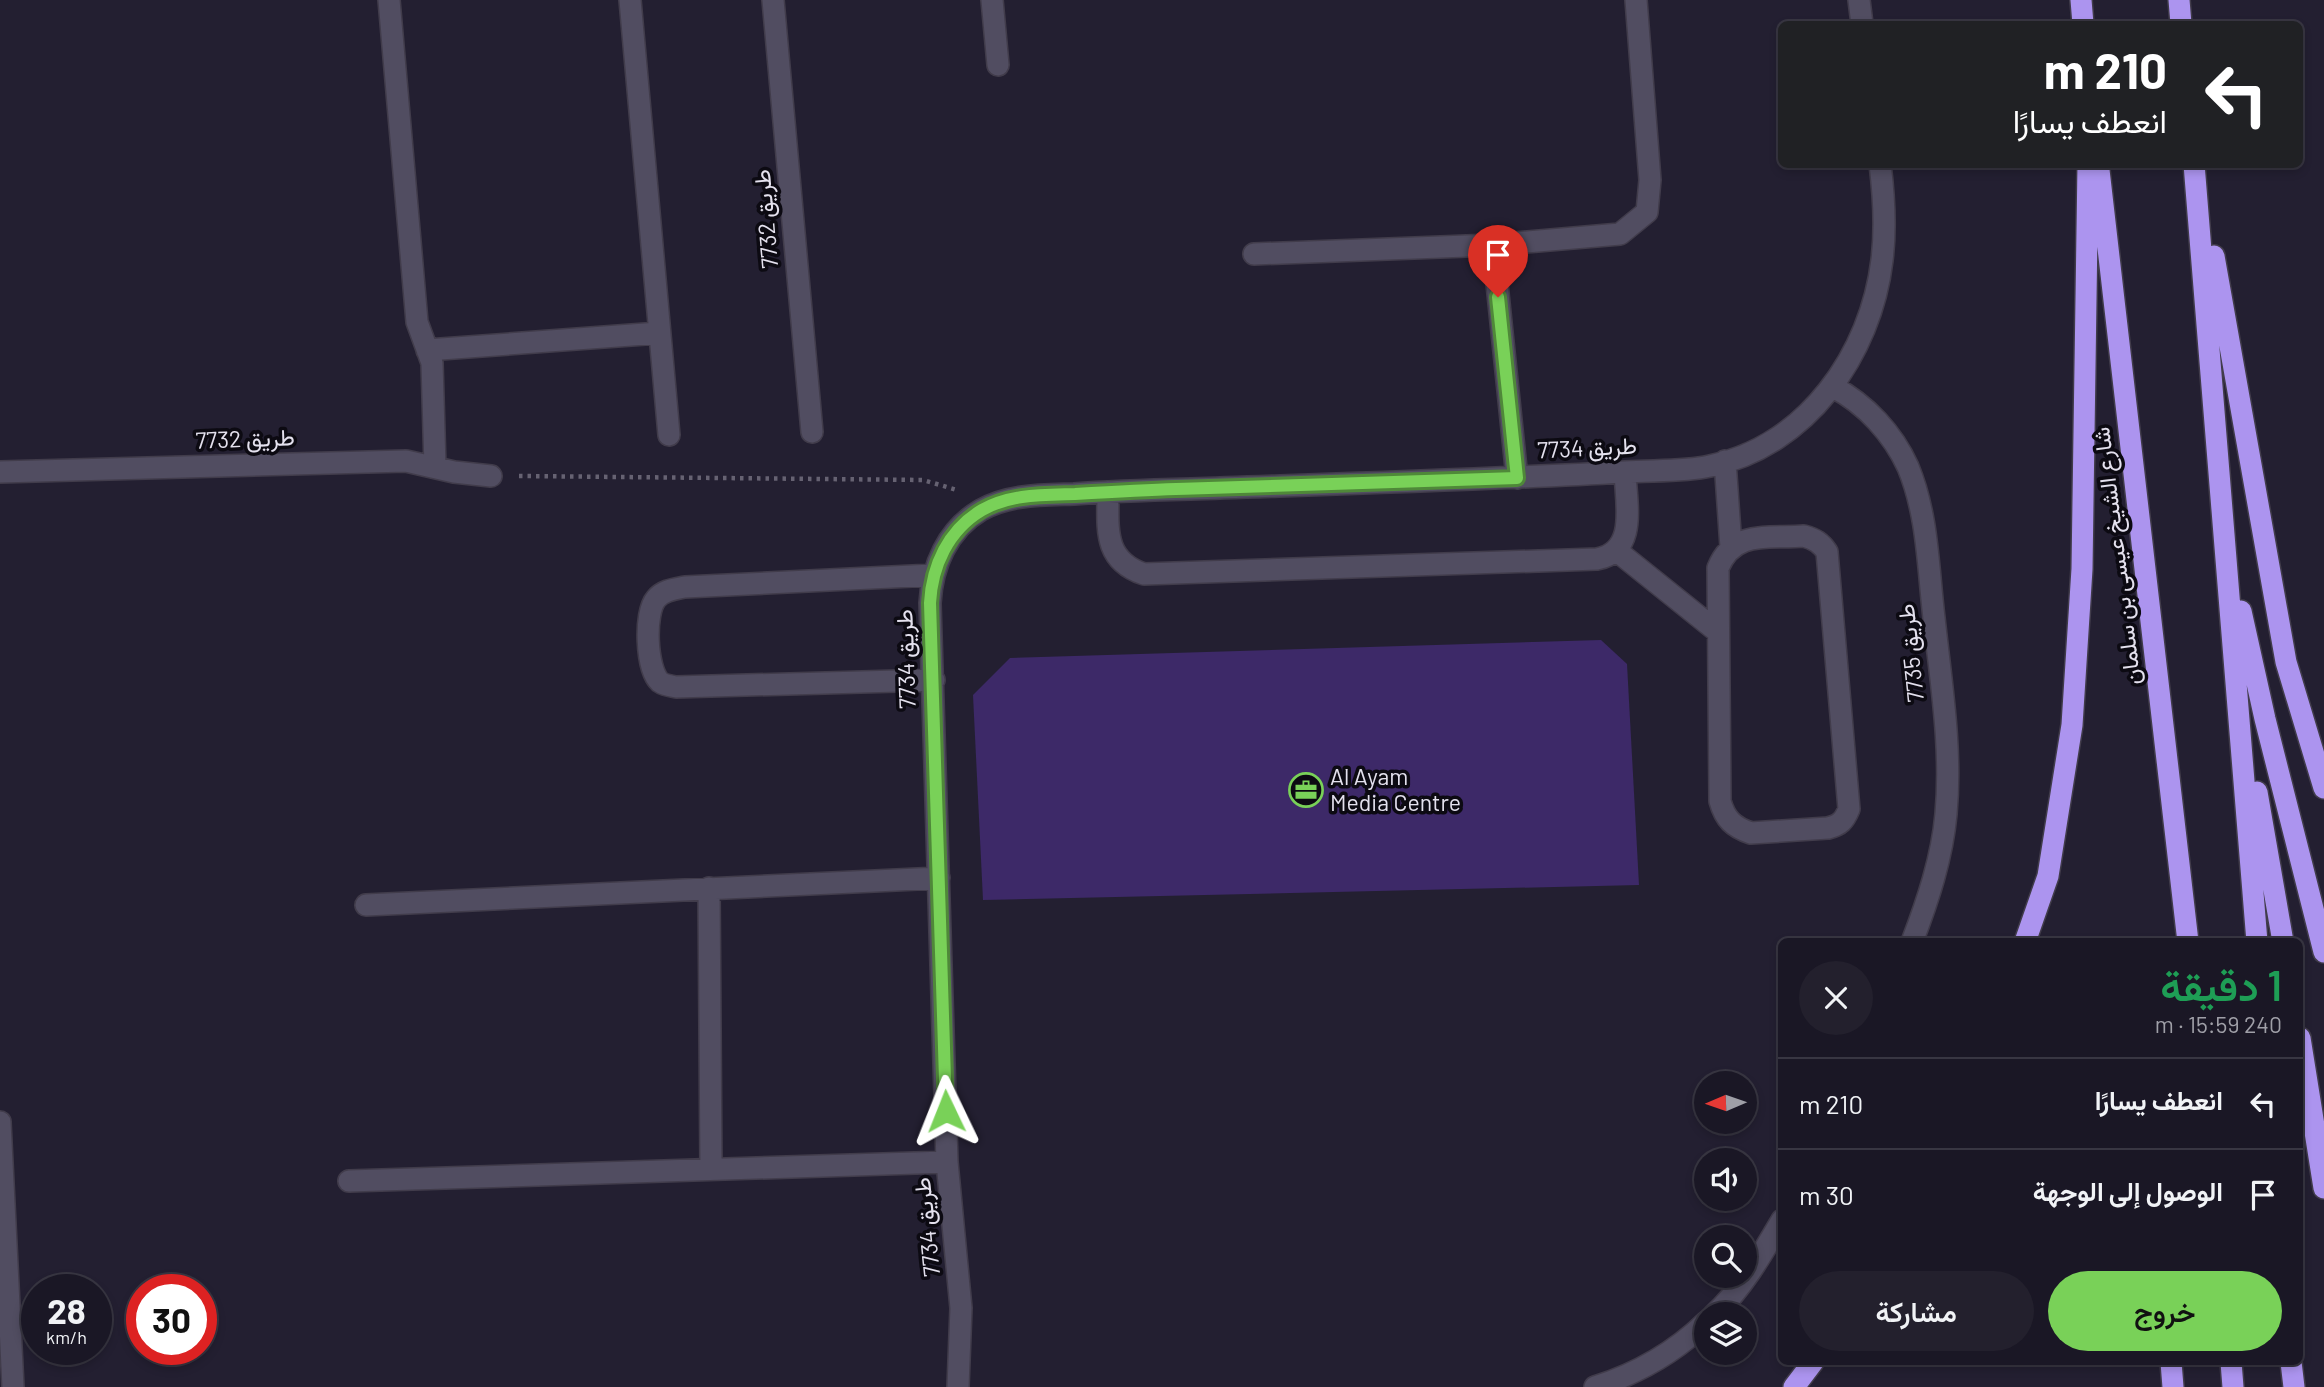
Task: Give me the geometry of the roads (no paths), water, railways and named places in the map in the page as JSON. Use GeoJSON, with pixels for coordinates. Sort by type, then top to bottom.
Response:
{"type":"FeatureCollection","features":[{"type":"Feature","properties":{"kind":"highway"},"geometry":{"type":"LineString","coordinates":[[2081,0],[2083,21]]}},
{"type":"Feature","properties":{"kind":"highway"},"geometry":{"type":"LineString","coordinates":[[2179,0],[2181,21]]}},
{"type":"Feature","properties":{"kind":"highway"},"geometry":{"type":"LineString","coordinates":[[2026,938],[2048,876],[2072,725],[2082,569],[2088,168]]}},
{"type":"Feature","properties":{"kind":"highway","name":"شارع الشيخ عيسى بن سلمان"},"geometry":{"type":"LineString","coordinates":[[2098,168],[2188,938]]}},
{"type":"Feature","properties":{"kind":"highway"},"geometry":{"type":"LineString","coordinates":[[2196,168],[2257,938]]}},
{"type":"Feature","properties":{"kind":"highway"},"geometry":{"type":"LineString","coordinates":[[2197,168],[2286,662],[2324,788]]}},
{"type":"Feature","properties":{"kind":"highway"},"geometry":{"type":"LineString","coordinates":[[2224,532],[2268,732],[2324,952]]}},
{"type":"Feature","properties":{"kind":"highway"},"geometry":{"type":"LineString","coordinates":[[2234,655],[2282,938]]}},
{"type":"Feature","properties":{"kind":"highway"},"geometry":{"type":"LineString","coordinates":[[2303,1057],[2324,1188]]}},
{"type":"Feature","properties":{"kind":"highway"},"geometry":{"type":"LineString","coordinates":[[1794,1387],[1811,1365]]}},
{"type":"Feature","properties":{"kind":"highway"},"geometry":{"type":"LineString","coordinates":[[2171,1365],[2173,1387]]}},
{"type":"Feature","properties":{"kind":"highway"},"geometry":{"type":"LineString","coordinates":[[2231,1365],[2234,1387]]}},
{"type":"Feature","properties":{"kind":"highway"},"geometry":{"type":"LineString","coordinates":[[2291,1365],[2294,1387]]}},
{"type":"Feature","properties":{"kind":"street"},"geometry":{"type":"LineString","coordinates":[[389,0],[417,322],[432,363],[435,467]]}},
{"type":"Feature","properties":{"kind":"street"},"geometry":{"type":"LineString","coordinates":[[630,0],[668,435]]}},
{"type":"Feature","properties":{"kind":"street","name":"طريق 7732"},"geometry":{"type":"LineString","coordinates":[[773,0],[812,432]]}},
{"type":"Feature","properties":{"kind":"street"},"geometry":{"type":"LineString","coordinates":[[992,0],[998,65]]}},
{"type":"Feature","properties":{"kind":"street"},"geometry":{"type":"LineString","coordinates":[[1254,254],[1493,245],[1620,234],[1647,212],[1650,180],[1636,0]]}},
{"type":"Feature","properties":{"kind":"street"},"geometry":{"type":"LineString","coordinates":[[1859,0],[1862,21]]}},
{"type":"Feature","properties":{"kind":"street"},"geometry":{"type":"LineString","coordinates":[[1731,547],[1717,464],[1756,450],[1817,406],[1851,358],[1865,327],[1882,261],[1885,227],[1880,168]]}},
{"type":"Feature","properties":{"kind":"street"},"geometry":{"type":"LineString","coordinates":[[1493,245],[1517,478]]}},
{"type":"Feature","properties":{"kind":"street"},"geometry":{"type":"LineString","coordinates":[[427,350],[660,333]]}},
{"type":"Feature","properties":{"kind":"street","name":"طريق 7735"},"geometry":{"type":"LineString","coordinates":[[1833,387],[1846,394],[1881,425],[1906,464],[1922,509],[1947,736],[1948,776],[1940,854],[1913,938]]}},
{"type":"Feature","properties":{"kind":"street","name":"طريق 7732"},"geometry":{"type":"LineString","coordinates":[[0,472],[406,461],[454,472],[491,476]]}},
{"type":"Feature","properties":{"kind":"street","name":"طريق 7734"},"geometry":{"type":"LineString","coordinates":[[958,1387],[961,1308],[947,1163],[930,603],[933,575],[951,538],[981,510],[999,502],[1022,497],[1517,478],[1717,464]]}},
{"type":"Feature","properties":{"kind":"street"},"geometry":{"type":"LineString","coordinates":[[1108,492],[1108,528],[1113,550],[1131,570],[1144,574],[1597,559],[1608,557],[1617,551],[1623,542],[1626,527],[1625,472]]}},
{"type":"Feature","properties":{"kind":"street"},"geometry":{"type":"LineString","coordinates":[[1804,536],[1814,538],[1822,544],[1827,552],[1849,809],[1838,826],[1751,833],[1739,829],[1723,813],[1720,801],[1718,632],[1718,568],[1731,547],[1743,540],[1756,538],[1804,536]]}},
{"type":"Feature","properties":{"kind":"street"},"geometry":{"type":"LineString","coordinates":[[1617,551],[1718,632]]}},
{"type":"Feature","properties":{"kind":"street"},"geometry":{"type":"LineString","coordinates":[[933,575],[667,590],[655,599],[650,612],[649,661],[662,684],[676,687],[934,680]]}},
{"type":"Feature","properties":{"kind":"street"},"geometry":{"type":"LineString","coordinates":[[366,905],[939,878]]}},
{"type":"Feature","properties":{"kind":"street"},"geometry":{"type":"LineString","coordinates":[[709,888],[711,1169]]}},
{"type":"Feature","properties":{"kind":"street"},"geometry":{"type":"LineString","coordinates":[[0,1122],[13,1387]]}},
{"type":"Feature","properties":{"kind":"street"},"geometry":{"type":"LineString","coordinates":[[349,1181],[947,1163]]}},
{"type":"Feature","properties":{"kind":"street"},"geometry":{"type":"LineString","coordinates":[[1727,1302],[1754,1267],[1778,1227]]}},
{"type":"Feature","properties":{"kind":"street"},"geometry":{"type":"LineString","coordinates":[[1595,1387],[1655,1361],[1694,1334]]}},
{"type":"Feature","properties":{"kind":"place","name":"Al Ayam Media Centre"},"geometry":{"type":"Point","coordinates":[1306,790]}}]}
